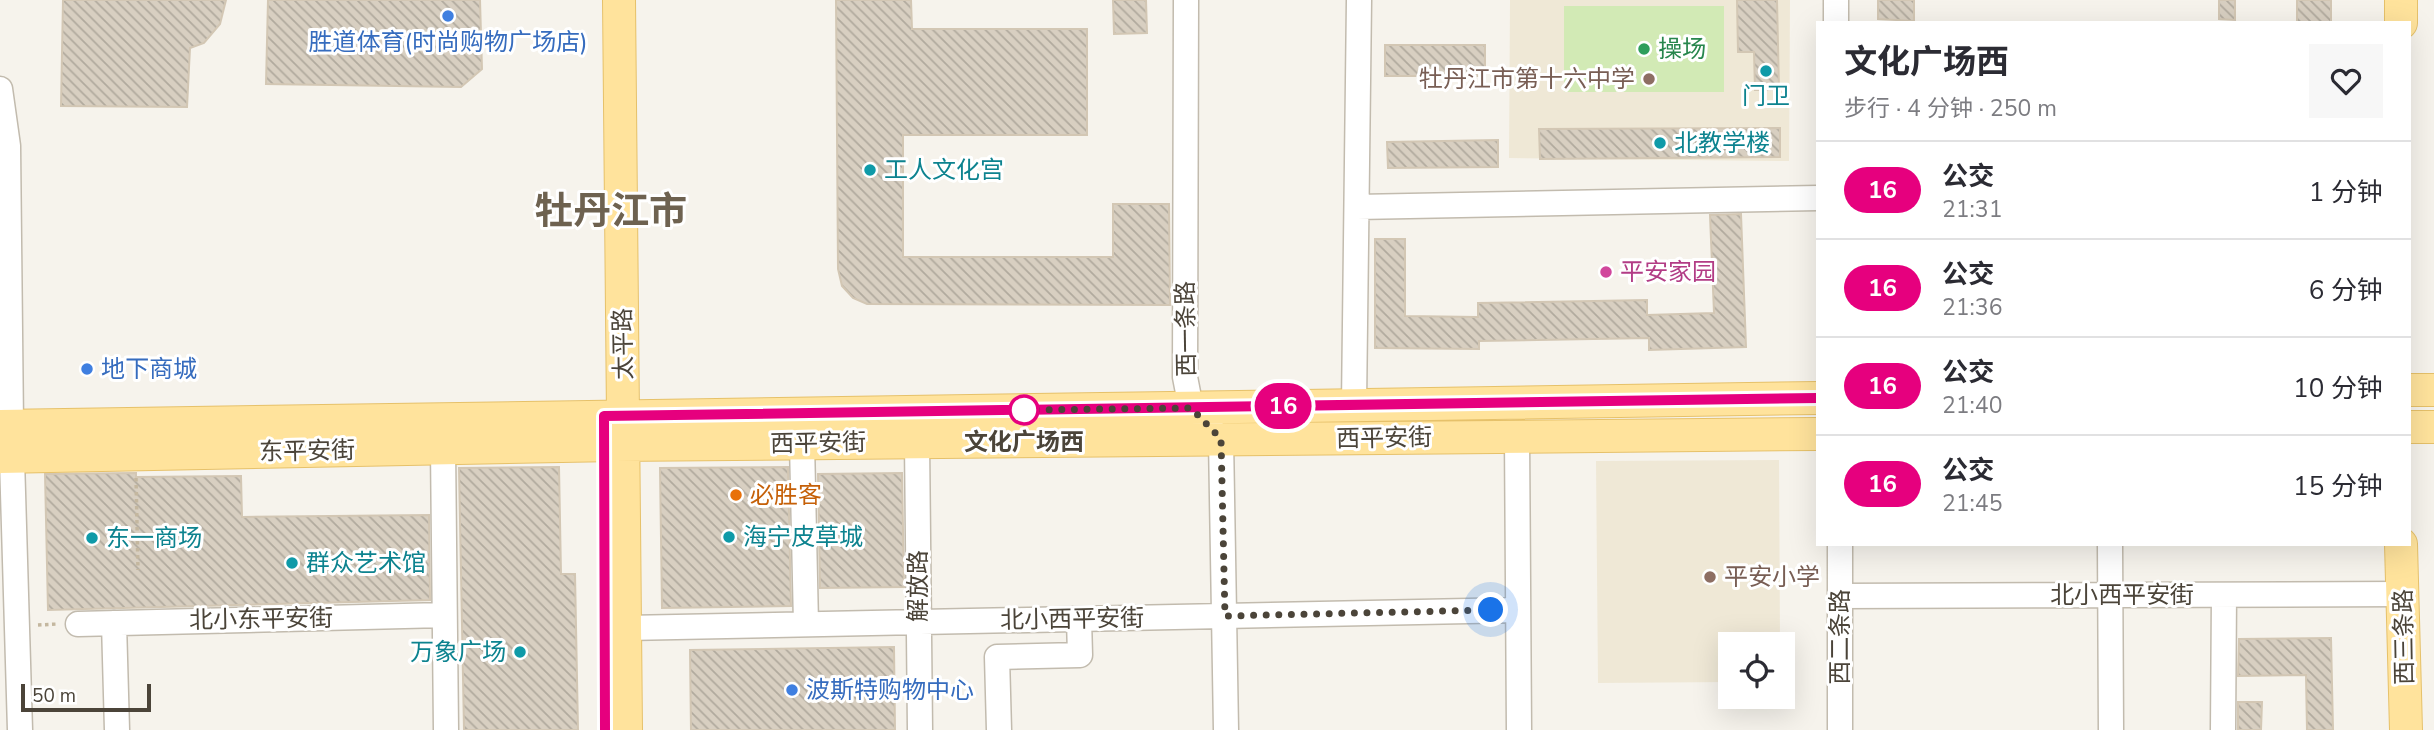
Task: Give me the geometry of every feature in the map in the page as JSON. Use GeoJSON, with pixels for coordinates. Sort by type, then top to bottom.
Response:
{"type":"FeatureCollection","features":[{"type":"Feature","properties":{"kind":"main road","name":"太平路"},"geometry":{"type":"LineString","coordinates":[[604,0],[614,433],[626,628],[626,730]]}},
{"type":"Feature","properties":{"kind":"main road","name":"太平路"},"geometry":{"type":"LineString","coordinates":[[605,730],[614,433],[619,0]]}},
{"type":"Feature","properties":{"kind":"main road"},"geometry":{"type":"LineString","coordinates":[[2401,0],[2401,21]]}},
{"type":"Feature","properties":{"kind":"main road"},"geometry":{"type":"LineString","coordinates":[[2411,390],[2434,390]]}},
{"type":"Feature","properties":{"kind":"main road","name":"西平安街"},"geometry":{"type":"LineString","coordinates":[[614,433],[1191,408],[1816,398]]}},
{"type":"Feature","properties":{"kind":"main road","name":"东平安街"},"geometry":{"type":"LineString","coordinates":[[5,426],[614,433]]}},
{"type":"Feature","properties":{"kind":"main road"},"geometry":{"type":"LineString","coordinates":[[2411,427],[2434,427]]}},
{"type":"Feature","properties":{"kind":"main road","name":"西平安街"},"geometry":{"type":"LineString","coordinates":[[614,433],[802,443],[1816,434]]}},
{"type":"Feature","properties":{"kind":"main road","name":"东平安街"},"geometry":{"type":"LineString","coordinates":[[6,457],[443,448],[614,433]]}},
{"type":"Feature","properties":{"kind":"main road","name":"西三条路"},"geometry":{"type":"LineString","coordinates":[[2401,546],[2406,730]]}},
{"type":"Feature","properties":{"kind":"street","name":"西一条路"},"geometry":{"type":"LineString","coordinates":[[1186,0],[1185,377],[1191,408],[1221,439]]}},
{"type":"Feature","properties":{"kind":"street"},"geometry":{"type":"LineString","coordinates":[[1354,405],[1359,0]]}},
{"type":"Feature","properties":{"kind":"street"},"geometry":{"type":"LineString","coordinates":[[1836,0],[1836,21]]}},
{"type":"Feature","properties":{"kind":"street"},"geometry":{"type":"LineString","coordinates":[[0,89],[8,146],[5,426],[19,625],[20,730]]}},
{"type":"Feature","properties":{"kind":"street"},"geometry":{"type":"LineString","coordinates":[[1357,207],[1816,198]]}},
{"type":"Feature","properties":{"kind":"street"},"geometry":{"type":"LineString","coordinates":[[1517,436],[1518,730]]}},
{"type":"Feature","properties":{"kind":"street"},"geometry":{"type":"LineString","coordinates":[[1221,439],[1226,730]]}},
{"type":"Feature","properties":{"kind":"street","name":"解放路"},"geometry":{"type":"LineString","coordinates":[[917,442],[920,730]]}},
{"type":"Feature","properties":{"kind":"street"},"geometry":{"type":"LineString","coordinates":[[802,443],[806,624]]}},
{"type":"Feature","properties":{"kind":"street"},"geometry":{"type":"LineString","coordinates":[[443,448],[446,730]]}},
{"type":"Feature","properties":{"kind":"street","name":"西二条路"},"geometry":{"type":"LineString","coordinates":[[1840,546],[1840,730]]}},
{"type":"Feature","properties":{"kind":"street"},"geometry":{"type":"LineString","coordinates":[[2110,546],[2111,730]]}},
{"type":"Feature","properties":{"kind":"street"},"geometry":{"type":"LineString","coordinates":[[2223,730],[2224,594]]}},
{"type":"Feature","properties":{"kind":"street","name":"北小西平安街"},"geometry":{"type":"LineString","coordinates":[[1840,596],[2403,594]]}},
{"type":"Feature","properties":{"kind":"street","name":"北小西平安街"},"geometry":{"type":"LineString","coordinates":[[626,628],[1518,610]]}},
{"type":"Feature","properties":{"kind":"street","name":"北小东平安街"},"geometry":{"type":"LineString","coordinates":[[78,624],[444,615]]}},
{"type":"Feature","properties":{"kind":"street"},"geometry":{"type":"LineString","coordinates":[[999,730],[996,657],[1080,655],[1079,619]]}},
{"type":"Feature","properties":{"kind":"street"},"geometry":{"type":"LineString","coordinates":[[114,623],[117,730]]}},
{"type":"Feature","properties":{"kind":"path"},"geometry":{"type":"LineString","coordinates":[[136,454],[138,570]]}},
{"type":"Feature","properties":{"kind":"path"},"geometry":{"type":"LineString","coordinates":[[19,625],[78,624]]}},
{"type":"Feature","properties":{"kind":"shaded area","name":"牡丹江市第十六中学"},"geometry":{"type":"Polygon","coordinates":[[[1510,0],[1790,0],[1789,161],[1509,158],[1510,0]]]}},
{"type":"Feature","properties":{"kind":"shaded area"},"geometry":{"type":"Polygon","coordinates":[[[1779,460],[1780,632],[1718,632],[1718,682],[1598,683],[1596,461],[1779,460]]]}},
{"type":"Feature","properties":{"kind":"green space","name":"操场"},"geometry":{"type":"Polygon","coordinates":[[[1564,6],[1724,6],[1724,92],[1564,92],[1564,6]]]}},
{"type":"Feature","properties":{"kind":"building"},"geometry":{"type":"Polygon","coordinates":[[[63,0],[226,0],[220,24],[204,43],[190,48],[187,107],[61,106],[63,0]]]}},
{"type":"Feature","properties":{"kind":"building"},"geometry":{"type":"Polygon","coordinates":[[[268,0],[480,0],[482,69],[461,87],[266,84],[268,0]]]}},
{"type":"Feature","properties":{"kind":"building","name":"工人文化宫"},"geometry":{"type":"Polygon","coordinates":[[[836,0],[911,0],[912,29],[1087,29],[1087,135],[903,135],[903,257],[1113,257],[1113,204],[1169,204],[1170,305],[867,304],[853,298],[842,286],[838,269],[836,0]]]}},
{"type":"Feature","properties":{"kind":"building"},"geometry":{"type":"Polygon","coordinates":[[[1113,0],[1146,0],[1147,33],[1114,34],[1113,0]]]}},
{"type":"Feature","properties":{"kind":"building"},"geometry":{"type":"Polygon","coordinates":[[[1737,0],[1777,0],[1779,90],[1755,90],[1754,52],[1738,52],[1737,0]]]}},
{"type":"Feature","properties":{"kind":"building"},"geometry":{"type":"Polygon","coordinates":[[[1878,0],[1914,0],[1914,21],[1878,19],[1878,0]]]}},
{"type":"Feature","properties":{"kind":"building"},"geometry":{"type":"Polygon","coordinates":[[[2219,0],[2235,0],[2235,20],[2219,19],[2219,0]]]}},
{"type":"Feature","properties":{"kind":"building"},"geometry":{"type":"Polygon","coordinates":[[[2297,0],[2331,0],[2331,21],[2297,21],[2297,0]]]}},
{"type":"Feature","properties":{"kind":"building"},"geometry":{"type":"Polygon","coordinates":[[[1385,45],[1485,45],[1485,76],[1385,76],[1385,45]]]}},
{"type":"Feature","properties":{"kind":"building","name":"北教学楼"},"geometry":{"type":"Polygon","coordinates":[[[1780,128],[1780,157],[1540,159],[1539,129],[1780,128]]]}},
{"type":"Feature","properties":{"kind":"building"},"geometry":{"type":"Polygon","coordinates":[[[1498,140],[1498,167],[1388,168],[1387,142],[1498,140]]]}},
{"type":"Feature","properties":{"kind":"building"},"geometry":{"type":"Polygon","coordinates":[[[1741,214],[1746,347],[1649,350],[1649,338],[1479,341],[1479,349],[1375,348],[1375,239],[1405,239],[1405,316],[1478,317],[1478,303],[1647,300],[1647,315],[1714,313],[1710,215],[1741,214]]]}},
{"type":"Feature","properties":{"kind":"building","name":"万象广场"},"geometry":{"type":"Polygon","coordinates":[[[559,467],[561,574],[575,574],[578,730],[464,730],[459,468],[559,467]]]}},
{"type":"Feature","properties":{"kind":"building","name":"海宁皮草城"},"geometry":{"type":"Polygon","coordinates":[[[788,467],[791,606],[662,608],[660,468],[788,467]]]}},
{"type":"Feature","properties":{"kind":"building","name":"群众艺术馆"},"geometry":{"type":"Polygon","coordinates":[[[136,473],[136,477],[241,476],[242,517],[429,515],[430,600],[48,610],[45,474],[136,473]]]}},
{"type":"Feature","properties":{"kind":"building"},"geometry":{"type":"Polygon","coordinates":[[[902,473],[904,587],[820,588],[818,474],[902,473]]]}},
{"type":"Feature","properties":{"kind":"building"},"geometry":{"type":"Polygon","coordinates":[[[2331,638],[2333,730],[2307,730],[2306,675],[2238,676],[2239,639],[2331,638]]]}},
{"type":"Feature","properties":{"kind":"building","name":"波斯特购物中心"},"geometry":{"type":"Polygon","coordinates":[[[894,647],[895,730],[691,730],[690,650],[894,647]]]}},
{"type":"Feature","properties":{"kind":"building"},"geometry":{"type":"Polygon","coordinates":[[[2238,702],[2262,702],[2261,730],[2238,730],[2238,702]]]}},
{"type":"Feature","properties":{"kind":"bus line","name":"16"},"geometry":{"type":"LineString","coordinates":[[605,730],[604,416],[1816,398]]}},
{"type":"Feature","properties":{"kind":"place","name":"胜道体育(时尚购物广场店)"},"geometry":{"type":"Point","coordinates":[448,16]}},
{"type":"Feature","properties":{"kind":"place","name":"操场"},"geometry":{"type":"Point","coordinates":[1644,49]}},
{"type":"Feature","properties":{"kind":"place","name":"门卫"},"geometry":{"type":"Point","coordinates":[1766,71]}},
{"type":"Feature","properties":{"kind":"place","name":"牡丹江市第十六中学"},"geometry":{"type":"Point","coordinates":[1649,79]}},
{"type":"Feature","properties":{"kind":"place","name":"北教学楼"},"geometry":{"type":"Point","coordinates":[1660,143]}},
{"type":"Feature","properties":{"kind":"place","name":"工人文化宫"},"geometry":{"type":"Point","coordinates":[870,170]}},
{"type":"Feature","properties":{"kind":"place","name":"平安家园"},"geometry":{"type":"Point","coordinates":[1606,272]}},
{"type":"Feature","properties":{"kind":"place","name":"地下商城"},"geometry":{"type":"Point","coordinates":[87,369]}},
{"type":"Feature","properties":{"kind":"place","name":"文化广场西"},"geometry":{"type":"Point","coordinates":[1024,410]}},
{"type":"Feature","properties":{"kind":"place","name":"必胜客"},"geometry":{"type":"Point","coordinates":[736,495]}},
{"type":"Feature","properties":{"kind":"place","name":"海宁皮草城"},"geometry":{"type":"Point","coordinates":[729,537]}},
{"type":"Feature","properties":{"kind":"place","name":"东一商场"},"geometry":{"type":"Point","coordinates":[92,538]}},
{"type":"Feature","properties":{"kind":"place","name":"群众艺术馆"},"geometry":{"type":"Point","coordinates":[292,563]}},
{"type":"Feature","properties":{"kind":"place","name":"平安小学"},"geometry":{"type":"Point","coordinates":[1710,577]}},
{"type":"Feature","properties":{"kind":"place","name":"万象广场"},"geometry":{"type":"Point","coordinates":[520,652]}},
{"type":"Feature","properties":{"kind":"place","name":"波斯特购物中心"},"geometry":{"type":"Point","coordinates":[792,690]}},
{"type":"Feature","properties":{"kind":"district","name":"牡丹江市"},"geometry":{"type":"Point","coordinates":[611,211]}},
{"type":"Feature","properties":{"kind":"route"},"geometry":{"type":"LineString","coordinates":[[1024,410],[1191,408],[1221,439],[1225,616],[1491,610]]}}]}
